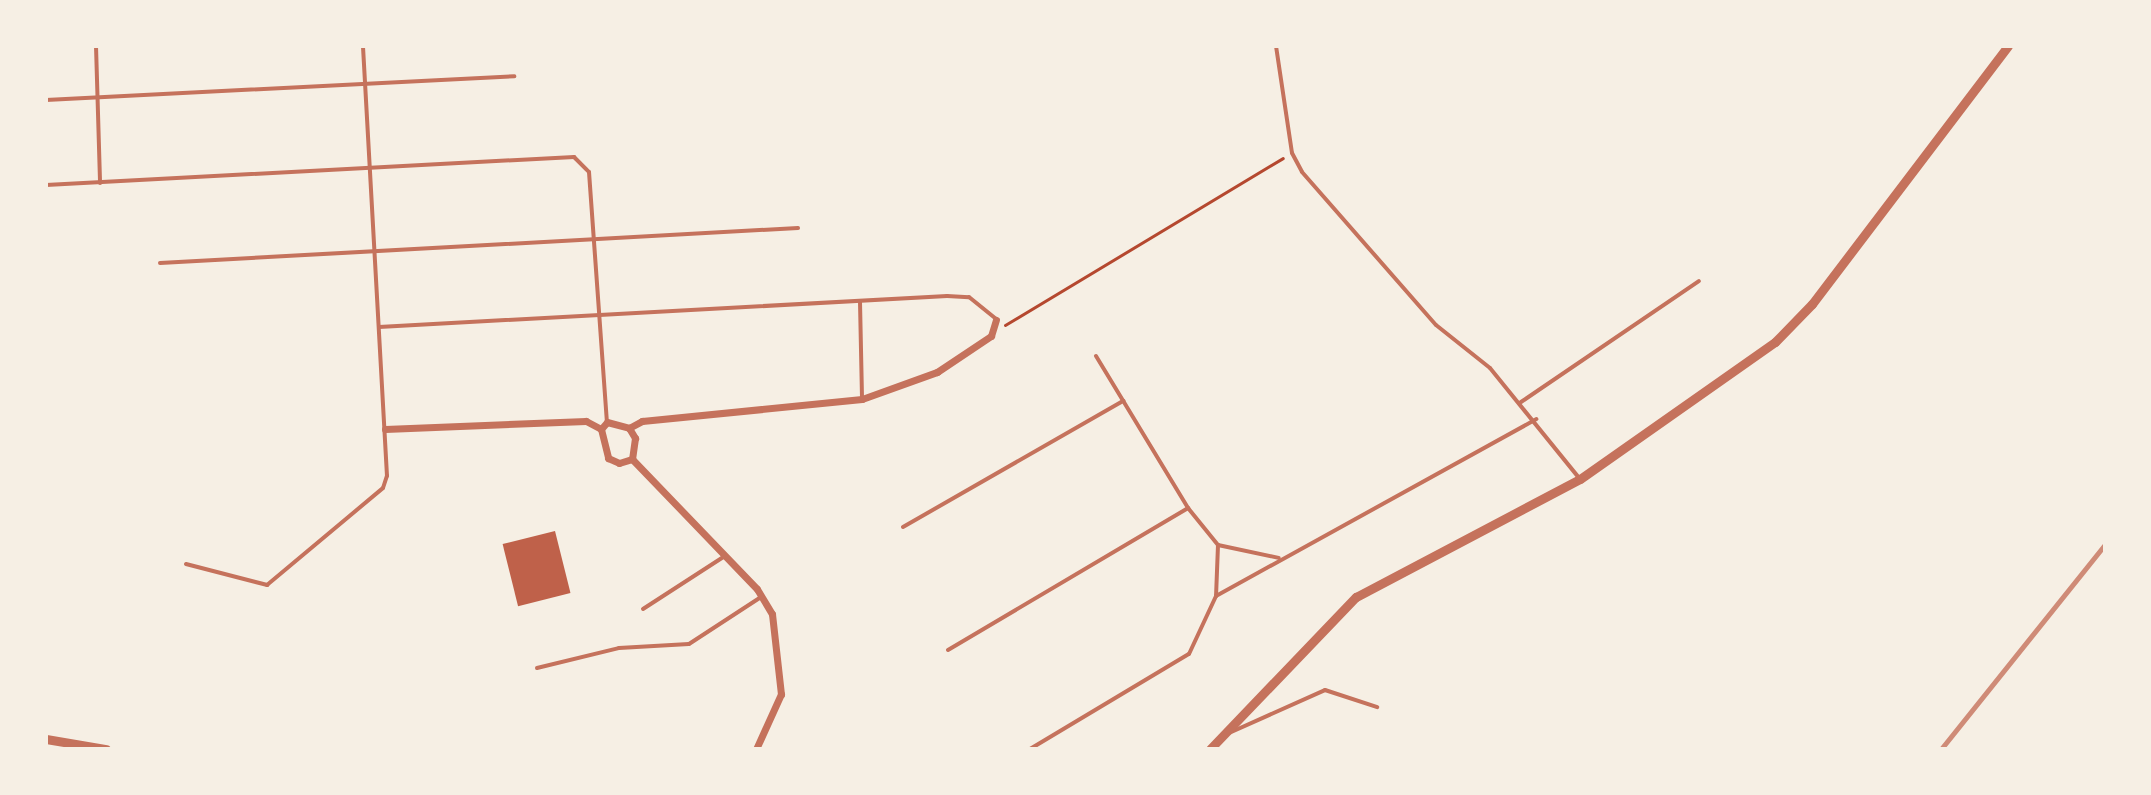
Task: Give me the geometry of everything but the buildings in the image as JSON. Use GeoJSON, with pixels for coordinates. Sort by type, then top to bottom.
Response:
{"type":"FeatureCollection","features":[{"type":"Feature","properties":{"kind":"street"},"geometry":{"type":"LineString","coordinates":[[1210,749],[1356,597],[1580,479],[1775,342],[1812,304],[2008,46]]}},
{"type":"Feature","properties":{"kind":"street"},"geometry":{"type":"LineString","coordinates":[[601,429],[607,422],[629,428],[642,421],[862,399],[937,372],[991,336],[995,324]]}},
{"type":"Feature","properties":{"kind":"street"},"geometry":{"type":"LineString","coordinates":[[385,429],[586,421],[601,429],[608,458],[619,463],[632,459]]}},
{"type":"Feature","properties":{"kind":"street"},"geometry":{"type":"LineString","coordinates":[[629,428],[635,438],[632,459]]}},
{"type":"Feature","properties":{"kind":"street"},"geometry":{"type":"LineString","coordinates":[[632,459],[761,597],[779,646],[781,694],[756,749]]}},
{"type":"Feature","properties":{"kind":"street"},"geometry":{"type":"LineString","coordinates":[[46,739],[106,749]]}},
{"type":"Feature","properties":{"kind":"lane"},"geometry":{"type":"LineString","coordinates":[[96,46],[100,183]]}},
{"type":"Feature","properties":{"kind":"lane"},"geometry":{"type":"LineString","coordinates":[[186,564],[267,585],[383,488],[387,476],[385,429],[363,46]]}},
{"type":"Feature","properties":{"kind":"lane"},"geometry":{"type":"LineString","coordinates":[[1276,46],[1292,153],[1302,172],[1428,317],[1490,368],[1521,402],[1580,479]]}},
{"type":"Feature","properties":{"kind":"lane"},"geometry":{"type":"LineString","coordinates":[[46,100],[514,76]]}},
{"type":"Feature","properties":{"kind":"lane"},"geometry":{"type":"LineString","coordinates":[[46,185],[574,157],[589,172],[596,318],[607,422]]}},
{"type":"Feature","properties":{"kind":"lane"},"geometry":{"type":"LineString","coordinates":[[160,263],[798,228]]}},
{"type":"Feature","properties":{"kind":"lane"},"geometry":{"type":"LineString","coordinates":[[1521,402],[1699,281]]}},
{"type":"Feature","properties":{"kind":"lane"},"geometry":{"type":"LineString","coordinates":[[379,327],[969,297],[987,306],[995,324]]}},
{"type":"Feature","properties":{"kind":"lane"},"geometry":{"type":"LineString","coordinates":[[860,301],[862,399]]}},
{"type":"Feature","properties":{"kind":"lane"},"geometry":{"type":"LineString","coordinates":[[1096,356],[1188,508],[1218,545],[1281,559]]}},
{"type":"Feature","properties":{"kind":"lane"},"geometry":{"type":"LineString","coordinates":[[903,527],[1123,401]]}},
{"type":"Feature","properties":{"kind":"lane"},"geometry":{"type":"LineString","coordinates":[[1216,596],[1536,419]]}},
{"type":"Feature","properties":{"kind":"lane"},"geometry":{"type":"LineString","coordinates":[[948,650],[1188,508]]}},
{"type":"Feature","properties":{"kind":"lane"},"geometry":{"type":"LineString","coordinates":[[1030,749],[1189,654],[1216,596],[1218,545]]}},
{"type":"Feature","properties":{"kind":"lane"},"geometry":{"type":"LineString","coordinates":[[643,609],[725,556]]}},
{"type":"Feature","properties":{"kind":"lane"},"geometry":{"type":"LineString","coordinates":[[537,668],[619,648],[689,644],[761,597]]}},
{"type":"Feature","properties":{"kind":"lane"},"geometry":{"type":"LineString","coordinates":[[1223,736],[1325,690],[1377,707]]}},
{"type":"Feature","properties":{"kind":"path"},"geometry":{"type":"LineString","coordinates":[[995,324],[1018,322],[1292,153]]}},
{"type":"Feature","properties":{"kind":"railway"},"geometry":{"type":"LineString","coordinates":[[1941,749],[2105,544]]}}]}
